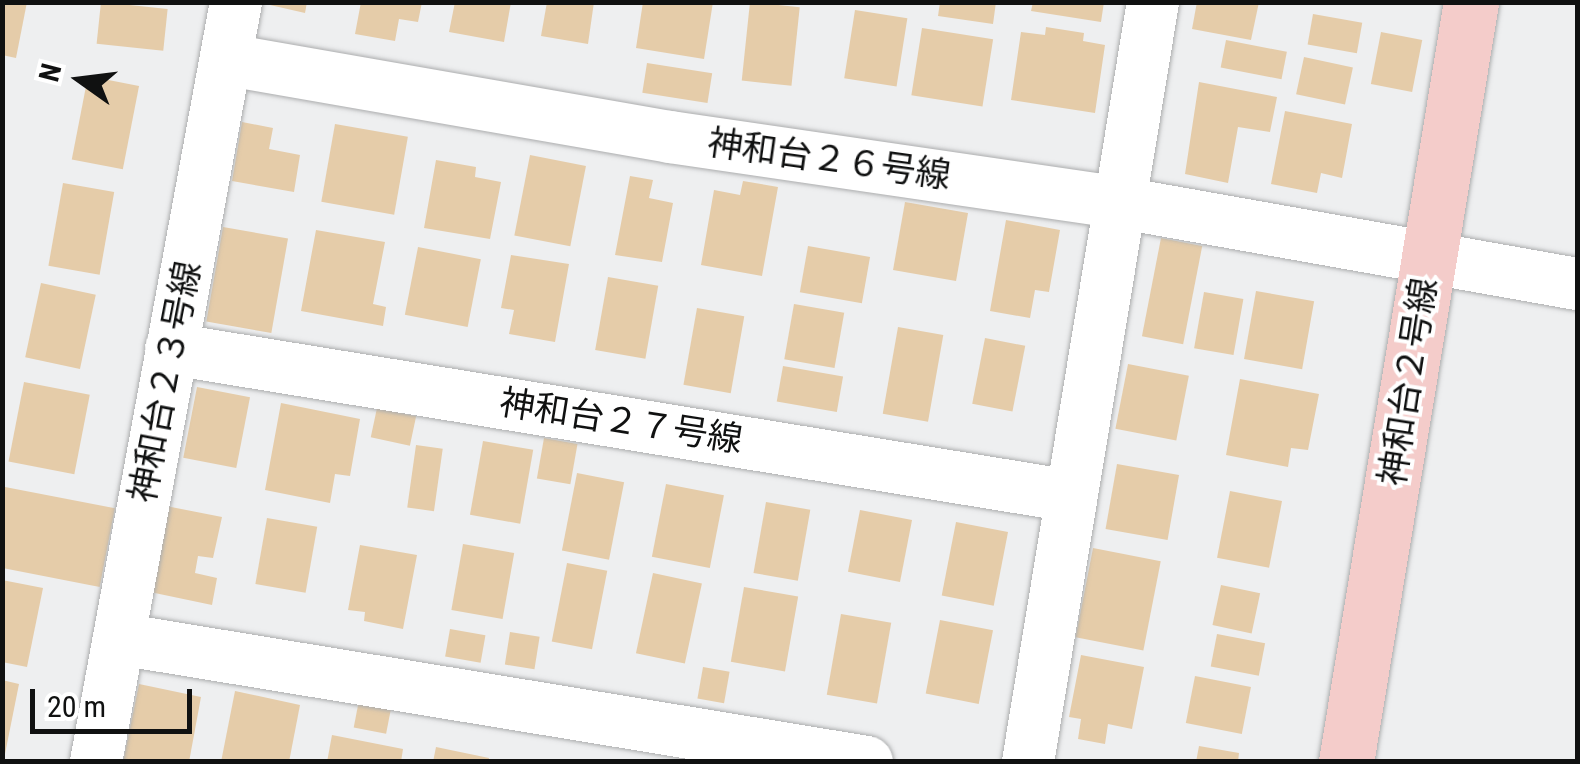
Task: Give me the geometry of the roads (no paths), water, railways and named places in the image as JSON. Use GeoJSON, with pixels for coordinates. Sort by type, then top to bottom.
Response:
{"type":"FeatureCollection","features":[{"type":"Feature","properties":{"kind":"street","name":"神和台２３号線"},"geometry":{"type":"LineString","coordinates":[[96,762],[236,2]]}},
{"type":"Feature","properties":{"kind":"street"},"geometry":{"type":"LineString","coordinates":[[1028,762],[1153,2]]}},
{"type":"Feature","properties":{"kind":"street","name":"神和台２号線"},"geometry":{"type":"LineString","coordinates":[[1346,762],[1471,2]]}},
{"type":"Feature","properties":{"kind":"street","name":"神和台２６号線"},"geometry":{"type":"LineString","coordinates":[[228,60],[670,137],[1122,203],[1578,284]]}},
{"type":"Feature","properties":{"kind":"street","name":"神和台２７号線"},"geometry":{"type":"LineString","coordinates":[[171,349],[1071,496]]}},
{"type":"Feature","properties":{"kind":"street"},"geometry":{"type":"LineString","coordinates":[[119,639],[867,762]]}}]}
